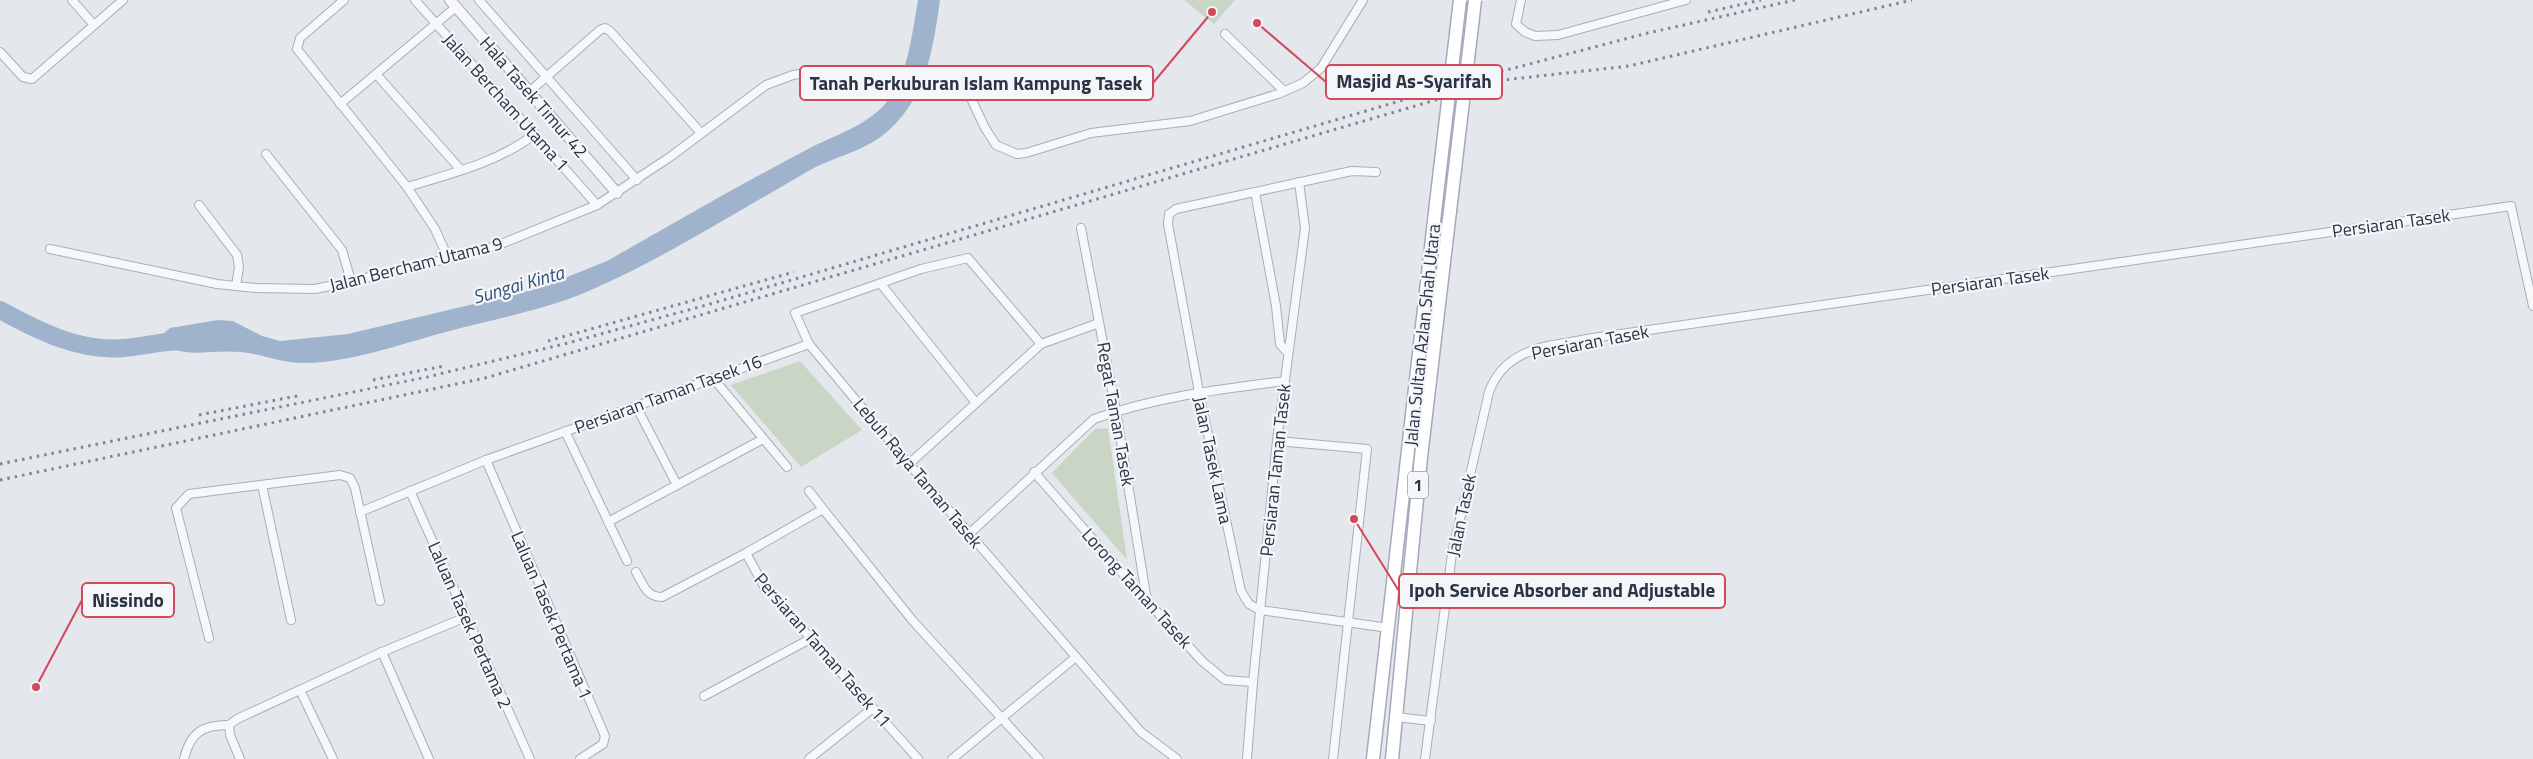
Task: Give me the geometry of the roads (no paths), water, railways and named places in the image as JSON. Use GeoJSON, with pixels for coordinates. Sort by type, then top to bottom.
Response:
{"type":"FeatureCollection","features":[{"type":"Feature","properties":{"kind":"main road","name":"Jalan Sultan Azlan Shah Utara"},"geometry":{"type":"LineString","coordinates":[[1373,759],[1460,0]]}},
{"type":"Feature","properties":{"kind":"main road","name":"Jalan Sultan Azlan Shah Utara"},"geometry":{"type":"LineString","coordinates":[[1392,759],[1421,457],[1475,0]]}},
{"type":"Feature","properties":{"kind":"street"},"geometry":{"type":"LineString","coordinates":[[72,0],[94,25]]}},
{"type":"Feature","properties":{"kind":"street"},"geometry":{"type":"LineString","coordinates":[[0,52],[23,77],[32,79],[123,0]]}},
{"type":"Feature","properties":{"kind":"street"},"geometry":{"type":"LineString","coordinates":[[344,0],[300,38],[297,45],[299,53],[407,187],[435,229],[448,258]]}},
{"type":"Feature","properties":{"kind":"street","name":"Jalan Bercham Utama 1"},"geometry":{"type":"LineString","coordinates":[[415,0],[597,206]]}},
{"type":"Feature","properties":{"kind":"street"},"geometry":{"type":"LineString","coordinates":[[479,0],[637,180]]}},
{"type":"Feature","properties":{"kind":"street","name":"Jalan Bercham Utama 9"},"geometry":{"type":"LineString","coordinates":[[50,249],[217,284],[315,288],[496,246],[597,206],[637,180],[766,85],[793,75],[888,70],[930,74],[961,84],[976,104],[991,140],[1004,150],[1017,154],[1042,150],[1091,133],[1190,121],[1284,91],[1312,78],[1321,68],[1363,0]]}},
{"type":"Feature","properties":{"kind":"street"},"geometry":{"type":"LineString","coordinates":[[1521,0],[1516,24],[1535,36],[1558,35],[1686,0]]}},
{"type":"Feature","properties":{"kind":"street"},"geometry":{"type":"LineString","coordinates":[[340,104],[437,24],[453,4]]}},
{"type":"Feature","properties":{"kind":"street","name":"Hala Tasek Timur 42"},"geometry":{"type":"LineString","coordinates":[[453,4],[617,193]]}},
{"type":"Feature","properties":{"kind":"street"},"geometry":{"type":"LineString","coordinates":[[529,92],[600,30],[608,29],[701,133]]}},
{"type":"Feature","properties":{"kind":"street"},"geometry":{"type":"LineString","coordinates":[[1225,34],[1284,91]]}},
{"type":"Feature","properties":{"kind":"street"},"geometry":{"type":"LineString","coordinates":[[376,74],[461,170]]}},
{"type":"Feature","properties":{"kind":"street"},"geometry":{"type":"LineString","coordinates":[[407,187],[461,170],[520,146],[535,134]]}},
{"type":"Feature","properties":{"kind":"street"},"geometry":{"type":"LineString","coordinates":[[266,154],[342,250],[351,281]]}},
{"type":"Feature","properties":{"kind":"street"},"geometry":{"type":"LineString","coordinates":[[1287,352],[1280,344],[1276,306],[1255,192],[1352,171],[1376,172]]}},
{"type":"Feature","properties":{"kind":"street","name":"Persiaran Taman Tasek"},"geometry":{"type":"LineString","coordinates":[[1247,759],[1277,441],[1287,352],[1305,228],[1300,182]]}},
{"type":"Feature","properties":{"kind":"street","name":"Jalan Tasek Lama"},"geometry":{"type":"LineString","coordinates":[[1255,192],[1176,209],[1169,214],[1168,224],[1199,392],[1241,592],[1249,604],[1260,610]]}},
{"type":"Feature","properties":{"kind":"street"},"geometry":{"type":"LineString","coordinates":[[199,206],[237,255],[236,286]]}},
{"type":"Feature","properties":{"kind":"street","name":"Persiaran Tasek"},"geometry":{"type":"LineString","coordinates":[[1489,392],[1495,375],[1517,357],[1531,350],[1593,338],[2511,206],[2533,306]]}},
{"type":"Feature","properties":{"kind":"street","name":"Regat Taman Tasek"},"geometry":{"type":"LineString","coordinates":[[1081,228],[1116,411],[1147,602]]}},
{"type":"Feature","properties":{"kind":"street","name":"Lebuh Raya Taman Tasek"},"geometry":{"type":"LineString","coordinates":[[1040,344],[968,258],[922,268],[795,313],[809,344],[909,464],[1141,732],[1176,759]]}},
{"type":"Feature","properties":{"kind":"street"},"geometry":{"type":"LineString","coordinates":[[881,284],[976,403]]}},
{"type":"Feature","properties":{"kind":"street"},"geometry":{"type":"LineString","coordinates":[[1276,306],[1293,311]]}},
{"type":"Feature","properties":{"kind":"street"},"geometry":{"type":"LineString","coordinates":[[909,464],[1040,344],[1099,323]]}},
{"type":"Feature","properties":{"kind":"street","name":"Persiaran Taman Tasek 16"},"geometry":{"type":"LineString","coordinates":[[360,512],[486,460],[809,344]]}},
{"type":"Feature","properties":{"kind":"street"},"geometry":{"type":"LineString","coordinates":[[712,378],[787,467]]}},
{"type":"Feature","properties":{"kind":"street"},"geometry":{"type":"LineString","coordinates":[[969,534],[1034,472],[1094,419],[1116,411],[1199,392],[1285,380]]}},
{"type":"Feature","properties":{"kind":"street","name":"Jalan Tasek"},"geometry":{"type":"LineString","coordinates":[[1425,759],[1452,554],[1489,392]]}},
{"type":"Feature","properties":{"kind":"street"},"geometry":{"type":"LineString","coordinates":[[636,406],[677,485]]}},
{"type":"Feature","properties":{"kind":"street"},"geometry":{"type":"LineString","coordinates":[[566,431],[627,561]]}},
{"type":"Feature","properties":{"kind":"street"},"geometry":{"type":"LineString","coordinates":[[608,522],[763,439]]}},
{"type":"Feature","properties":{"kind":"street"},"geometry":{"type":"LineString","coordinates":[[1277,441],[1367,449],[1333,759]]}},
{"type":"Feature","properties":{"kind":"street","name":"Laluan Tasek Pertama 1"},"geometry":{"type":"LineString","coordinates":[[486,460],[605,736],[603,744],[580,759]]}},
{"type":"Feature","properties":{"kind":"street","name":"Lorong Taman Tasek"},"geometry":{"type":"LineString","coordinates":[[1034,472],[1147,602],[1217,675],[1233,682],[1253,682]]}},
{"type":"Feature","properties":{"kind":"street"},"geometry":{"type":"LineString","coordinates":[[209,638],[176,508],[189,494],[340,474],[350,478],[360,512],[380,601]]}},
{"type":"Feature","properties":{"kind":"street"},"geometry":{"type":"LineString","coordinates":[[262,485],[291,620]]}},
{"type":"Feature","properties":{"kind":"street","name":"Laluan Tasek Pertama 2"},"geometry":{"type":"LineString","coordinates":[[410,491],[530,759]]}},
{"type":"Feature","properties":{"kind":"street"},"geometry":{"type":"LineString","coordinates":[[809,491],[893,597],[1039,759]]}},
{"type":"Feature","properties":{"kind":"street","name":"Persiaran Taman Tasek 11"},"geometry":{"type":"LineString","coordinates":[[823,509],[746,553],[764,586],[918,759]]}},
{"type":"Feature","properties":{"kind":"street"},"geometry":{"type":"LineString","coordinates":[[636,572],[648,593],[654,597],[662,597],[746,553]]}},
{"type":"Feature","properties":{"kind":"street"},"geometry":{"type":"LineString","coordinates":[[1260,610],[1389,628]]}},
{"type":"Feature","properties":{"kind":"street"},"geometry":{"type":"LineString","coordinates":[[184,759],[188,744],[197,733],[207,728],[229,725],[382,652],[466,617]]}},
{"type":"Feature","properties":{"kind":"street"},"geometry":{"type":"LineString","coordinates":[[704,696],[810,639]]}},
{"type":"Feature","properties":{"kind":"street"},"geometry":{"type":"LineString","coordinates":[[382,652],[429,759]]}},
{"type":"Feature","properties":{"kind":"street"},"geometry":{"type":"LineString","coordinates":[[952,759],[1076,657]]}},
{"type":"Feature","properties":{"kind":"street"},"geometry":{"type":"LineString","coordinates":[[300,690],[333,759]]}},
{"type":"Feature","properties":{"kind":"street"},"geometry":{"type":"LineString","coordinates":[[809,759],[873,708]]}},
{"type":"Feature","properties":{"kind":"street"},"geometry":{"type":"LineString","coordinates":[[1396,717],[1431,721]]}},
{"type":"Feature","properties":{"kind":"street"},"geometry":{"type":"LineString","coordinates":[[229,725],[230,736],[240,759]]}},
{"type":"Feature","properties":{"kind":"water","name":"Sungai Kinta"},"geometry":{"type":"Polygon","coordinates":[[[918,0],[940,0],[932,48],[923,80],[916,95],[908,109],[889,130],[872,143],[820,165],[667,253],[591,290],[554,304],[340,360],[297,363],[241,352],[197,353],[178,351],[154,342],[170,328],[218,320],[233,321],[262,336],[280,341],[348,334],[540,288],[607,261],[759,175],[860,124],[877,112],[893,93],[904,68],[918,0]]]}},
{"type":"Feature","properties":{"kind":"waterway","name":"Sungai Kinta"},"geometry":{"type":"LineString","coordinates":[[0,310],[44,332],[91,347],[124,348],[178,341]]}},
{"type":"Feature","properties":{"kind":"railway"},"geometry":{"type":"LineString","coordinates":[[1708,12],[1761,0]]}},
{"type":"Feature","properties":{"kind":"railway"},"geometry":{"type":"LineString","coordinates":[[0,464],[427,377],[568,343],[710,304],[1495,73],[1648,33],[1795,0]]}},
{"type":"Feature","properties":{"kind":"railway"},"geometry":{"type":"LineString","coordinates":[[0,480],[485,378],[1504,80],[1629,66],[1912,0]]}},
{"type":"Feature","properties":{"kind":"railway"},"geometry":{"type":"LineString","coordinates":[[548,341],[794,272]]}},
{"type":"Feature","properties":{"kind":"railway"},"geometry":{"type":"LineString","coordinates":[[373,380],[444,366]]}},
{"type":"Feature","properties":{"kind":"railway"},"geometry":{"type":"LineString","coordinates":[[199,415],[302,395]]}},
{"type":"Feature","properties":{"kind":"place","name":"Tanah Perkuburan Islam Kampung Tasek"},"geometry":{"type":"Point","coordinates":[1212,12]}},
{"type":"Feature","properties":{"kind":"place","name":"Masjid As-Syarifah"},"geometry":{"type":"Point","coordinates":[1257,23]}},
{"type":"Feature","properties":{"kind":"place","name":"Ipoh Service Absorber and Adjustable"},"geometry":{"type":"Point","coordinates":[1354,519]}},
{"type":"Feature","properties":{"kind":"place","name":"Nissindo"},"geometry":{"type":"Point","coordinates":[36,687]}}]}
